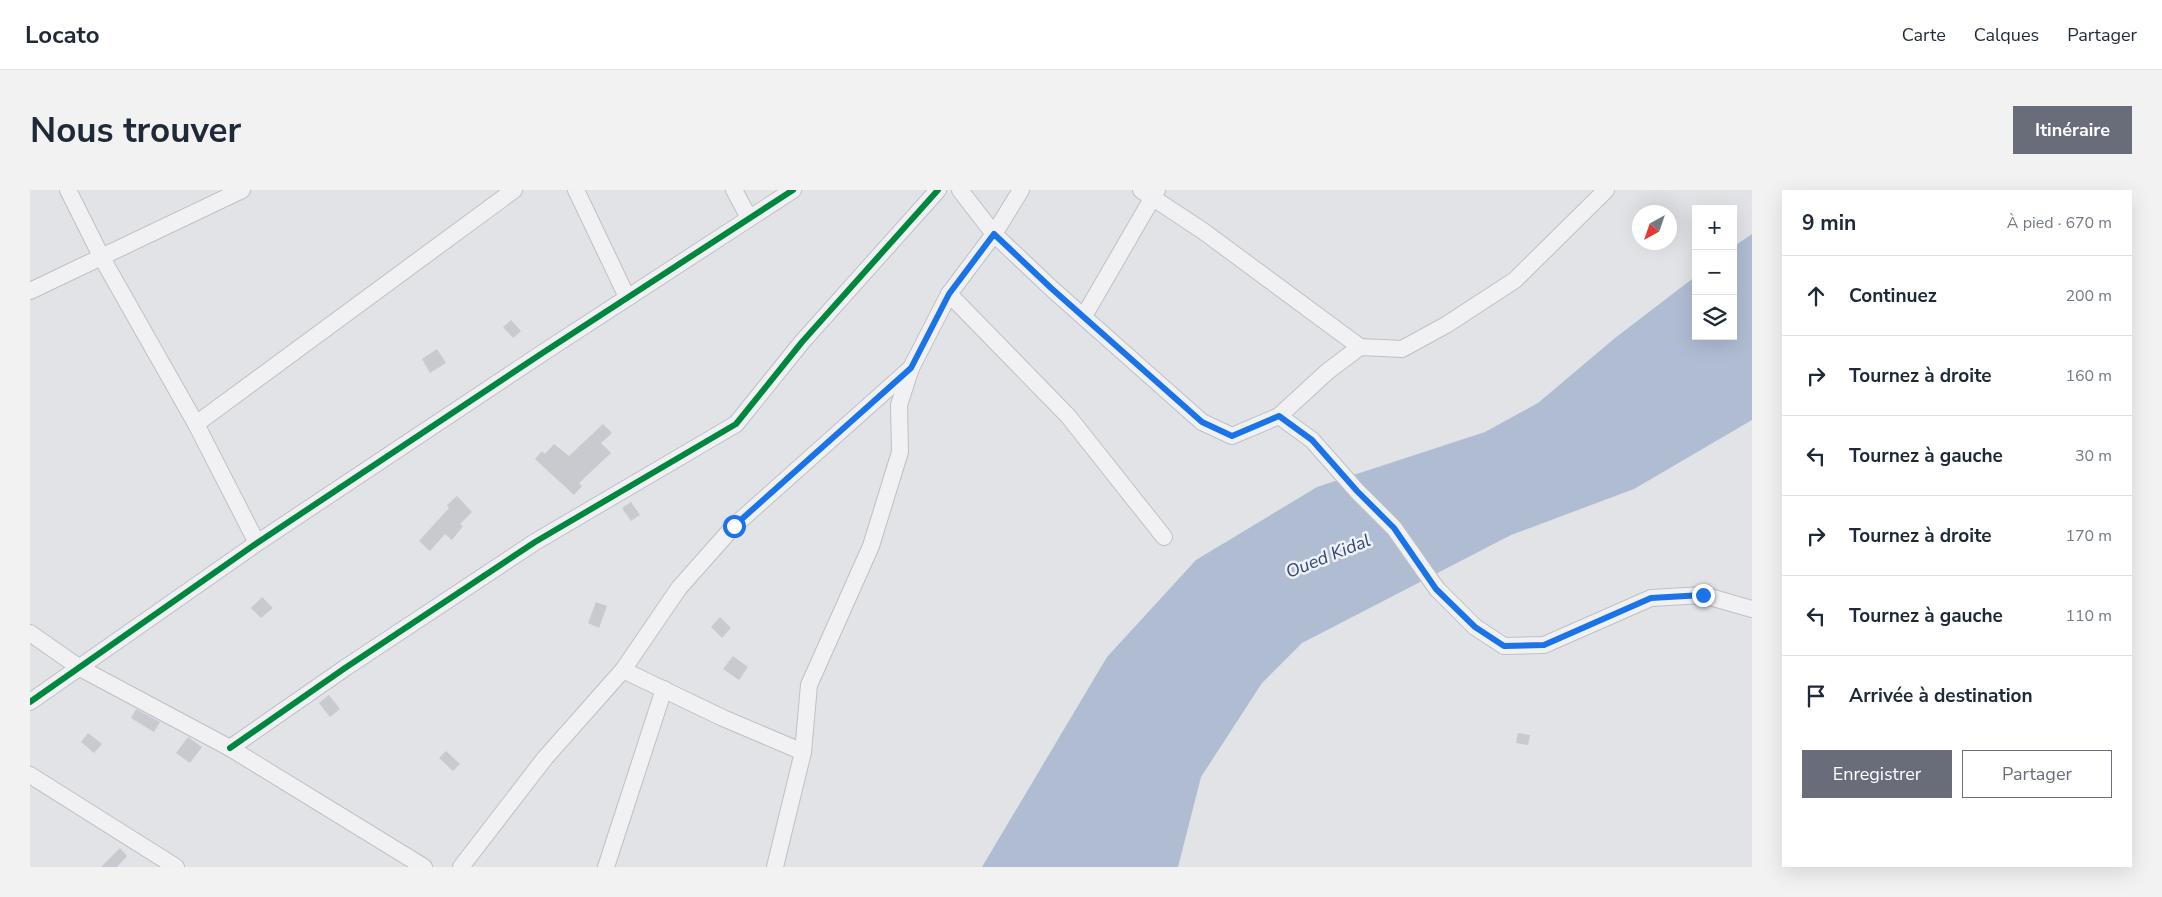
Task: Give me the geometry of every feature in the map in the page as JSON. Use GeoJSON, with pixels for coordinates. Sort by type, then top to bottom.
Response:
{"type":"FeatureCollection","features":[{"type":"Feature","properties":{"kind":"street"},"geometry":{"type":"LineString","coordinates":[[68,190],[102,258],[196,424],[258,543]]}},
{"type":"Feature","properties":{"kind":"street"},"geometry":{"type":"LineString","coordinates":[[30,291],[242,190]]}},
{"type":"Feature","properties":{"kind":"street"},"geometry":{"type":"LineString","coordinates":[[196,424],[514,190]]}},
{"type":"Feature","properties":{"kind":"street"},"geometry":{"type":"LineString","coordinates":[[576,190],[627,297]]}},
{"type":"Feature","properties":{"kind":"street"},"geometry":{"type":"LineString","coordinates":[[734,190],[749,218]]}},
{"type":"Feature","properties":{"kind":"street"},"geometry":{"type":"LineString","coordinates":[[30,702],[258,543],[627,297],[793,190]]}},
{"type":"Feature","properties":{"kind":"street"},"geometry":{"type":"LineString","coordinates":[[230,748],[345,668],[535,542],[736,424],[802,342],[938,190]]}},
{"type":"Feature","properties":{"kind":"street"},"geometry":{"type":"LineString","coordinates":[[960,190],[994,234],[1051,288],[1202,422],[1232,436],[1279,416],[1328,371],[1360,347]]}},
{"type":"Feature","properties":{"kind":"street"},"geometry":{"type":"LineString","coordinates":[[775,867],[803,752],[809,686],[871,546],[900,452],[899,405],[911,368],[949,294],[994,234],[1021,190]]}},
{"type":"Feature","properties":{"kind":"street"},"geometry":{"type":"LineString","coordinates":[[1084,316],[1150,192],[1360,347],[1402,349],[1446,325],[1515,280],[1606,190]]}},
{"type":"Feature","properties":{"kind":"street"},"geometry":{"type":"LineString","coordinates":[[949,294],[1068,416],[1164,537]]}},
{"type":"Feature","properties":{"kind":"street"},"geometry":{"type":"LineString","coordinates":[[461,867],[545,758],[623,670],[679,588],[734,526],[911,368]]}},
{"type":"Feature","properties":{"kind":"street"},"geometry":{"type":"LineString","coordinates":[[1279,416],[1312,440],[1357,491],[1394,528],[1436,589],[1475,627],[1504,646],[1544,645],[1651,598],[1703,595],[1752,609]]}},
{"type":"Feature","properties":{"kind":"street"},"geometry":{"type":"LineString","coordinates":[[30,634],[80,668],[230,748],[424,867]]}},
{"type":"Feature","properties":{"kind":"street"},"geometry":{"type":"LineString","coordinates":[[623,670],[803,752]]}},
{"type":"Feature","properties":{"kind":"street"},"geometry":{"type":"LineString","coordinates":[[606,867],[664,690]]}},
{"type":"Feature","properties":{"kind":"street"},"geometry":{"type":"LineString","coordinates":[[30,775],[176,867]]}},
{"type":"Feature","properties":{"kind":"water","name":"Oued Kidal"},"geometry":{"type":"Polygon","coordinates":[[[1752,234],[1752,420],[1634,489],[1511,535],[1302,643],[1262,683],[1201,777],[1178,867],[982,867],[1107,657],[1196,560],[1317,487],[1485,432],[1538,403],[1615,338],[1692,279],[1692,340],[1737,340],[1737,244],[1752,234]]]}},
{"type":"Feature","properties":{"kind":"building"},"geometry":{"type":"Polygon","coordinates":[[[511,320],[521,331],[513,338],[503,327],[511,320]]]}},
{"type":"Feature","properties":{"kind":"building"},"geometry":{"type":"Polygon","coordinates":[[[437,349],[446,363],[430,373],[422,359],[437,349]]]}},
{"type":"Feature","properties":{"kind":"building"},"geometry":{"type":"Polygon","coordinates":[[[603,424],[612,433],[601,443],[611,453],[579,483],[582,486],[574,495],[535,459],[542,451],[545,454],[554,444],[569,456],[603,424]]]}},
{"type":"Feature","properties":{"kind":"building"},"geometry":{"type":"Polygon","coordinates":[[[457,496],[472,512],[460,524],[463,526],[452,540],[445,534],[430,551],[419,541],[449,508],[447,505],[457,496]]]}},
{"type":"Feature","properties":{"kind":"building"},"geometry":{"type":"Polygon","coordinates":[[[631,502],[640,515],[631,521],[622,508],[631,502]]]}},
{"type":"Feature","properties":{"kind":"building"},"geometry":{"type":"Polygon","coordinates":[[[262,597],[273,608],[261,618],[251,608],[262,597]]]}},
{"type":"Feature","properties":{"kind":"building"},"geometry":{"type":"Polygon","coordinates":[[[596,602],[607,606],[599,628],[588,623],[596,602]]]}},
{"type":"Feature","properties":{"kind":"building"},"geometry":{"type":"Polygon","coordinates":[[[720,617],[731,628],[722,638],[711,627],[720,617]]]}},
{"type":"Feature","properties":{"kind":"building"},"geometry":{"type":"Polygon","coordinates":[[[733,656],[748,667],[739,680],[723,669],[733,656]]]}},
{"type":"Feature","properties":{"kind":"building"},"geometry":{"type":"Polygon","coordinates":[[[329,695],[340,709],[330,717],[319,703],[329,695]]]}},
{"type":"Feature","properties":{"kind":"building"},"geometry":{"type":"Polygon","coordinates":[[[136,709],[160,722],[154,732],[131,718],[136,709]]]}},
{"type":"Feature","properties":{"kind":"building"},"geometry":{"type":"Polygon","coordinates":[[[88,733],[102,744],[94,753],[81,742],[88,733]]]}},
{"type":"Feature","properties":{"kind":"building"},"geometry":{"type":"Polygon","coordinates":[[[1518,733],[1530,735],[1528,745],[1516,743],[1518,733]]]}},
{"type":"Feature","properties":{"kind":"building"},"geometry":{"type":"Polygon","coordinates":[[[188,737],[202,747],[190,763],[176,753],[188,737]]]}},
{"type":"Feature","properties":{"kind":"building"},"geometry":{"type":"Polygon","coordinates":[[[446,751],[460,764],[453,771],[439,758],[446,751]]]}},
{"type":"Feature","properties":{"kind":"building"},"geometry":{"type":"Polygon","coordinates":[[[120,848],[127,856],[117,867],[101,867],[120,848]]]}},
{"type":"Feature","properties":{"kind":"cycle path"},"geometry":{"type":"LineString","coordinates":[[30,702],[257,543],[544,352],[793,190]]}},
{"type":"Feature","properties":{"kind":"cycle path"},"geometry":{"type":"LineString","coordinates":[[230,748],[345,668],[535,542],[736,424],[802,342],[938,190]]}},
{"type":"Feature","properties":{"kind":"route"},"geometry":{"type":"LineString","coordinates":[[734,526],[911,368],[949,294],[994,234],[1051,288],[1202,422],[1232,436],[1279,416],[1312,440],[1357,491],[1394,528],[1436,589],[1475,627],[1504,646],[1544,645],[1592,622],[1651,598],[1703,595]]}}]}
